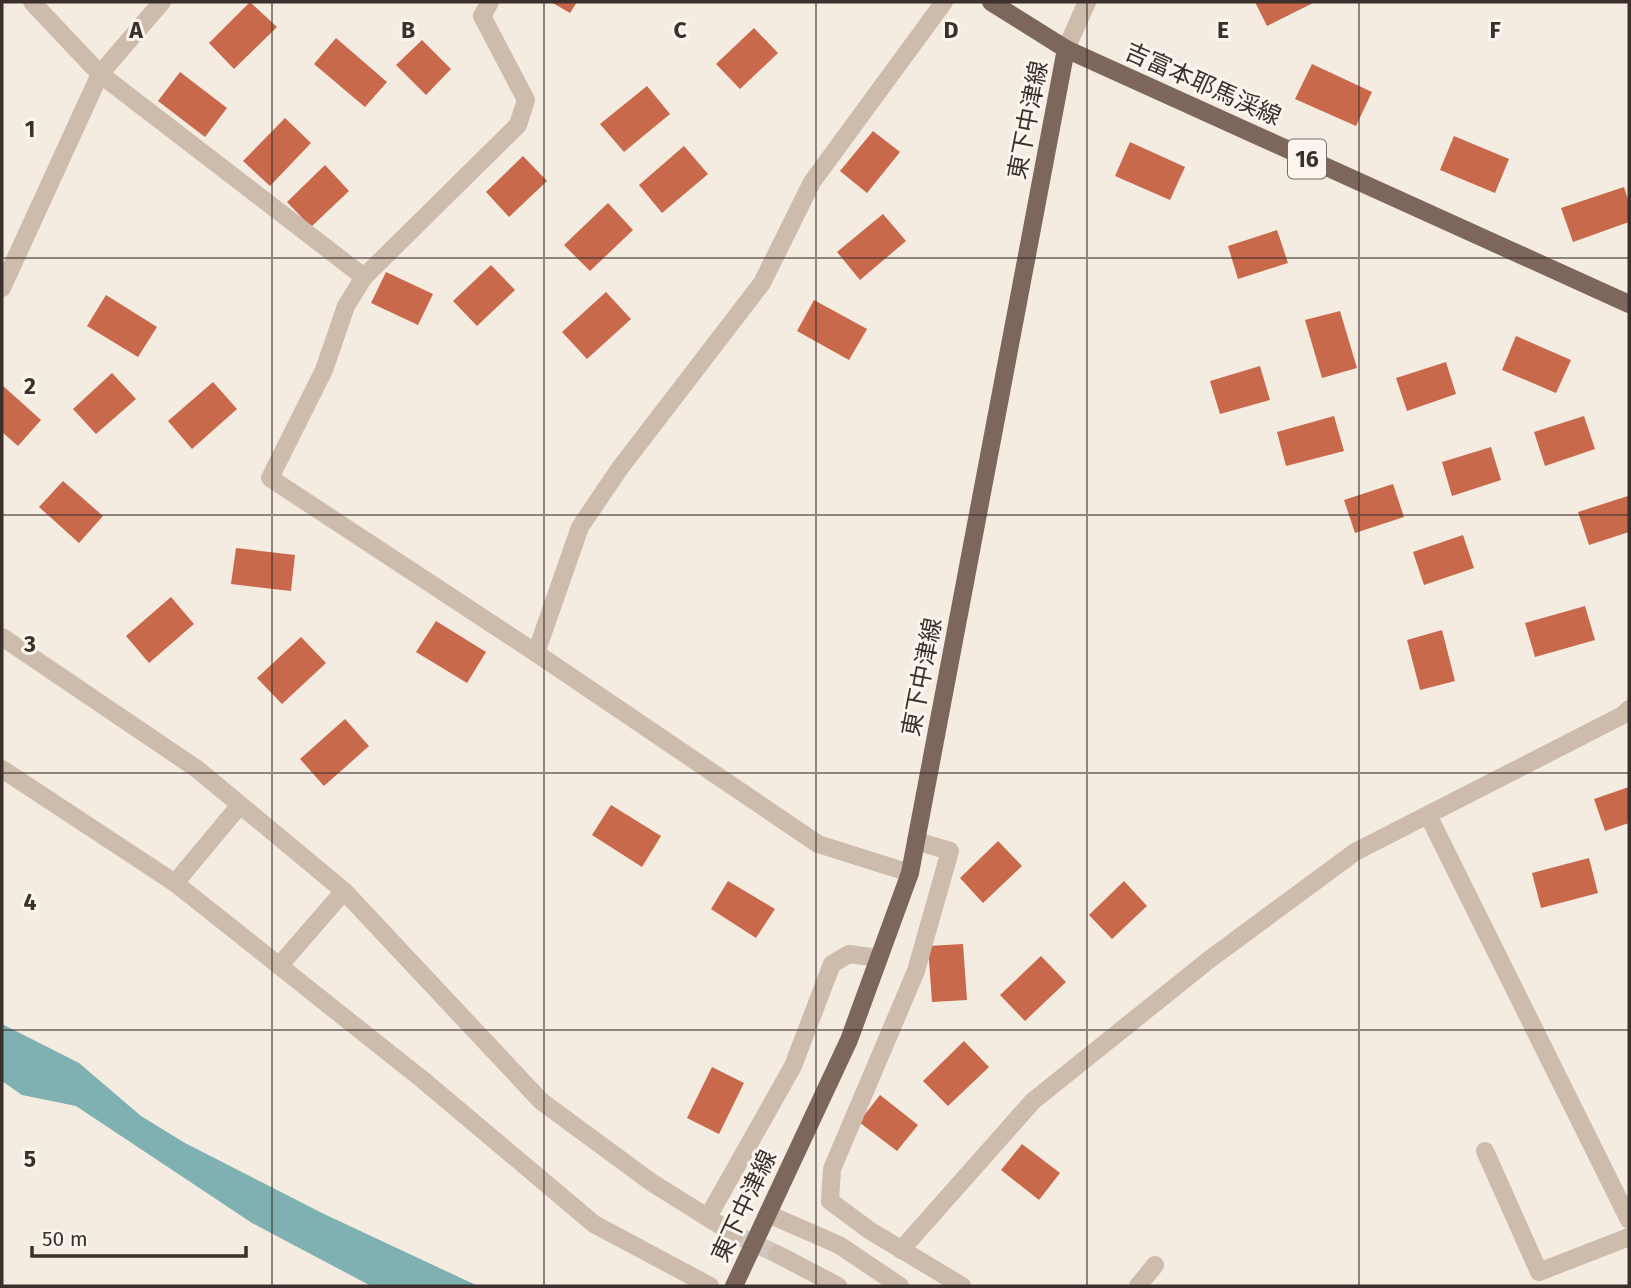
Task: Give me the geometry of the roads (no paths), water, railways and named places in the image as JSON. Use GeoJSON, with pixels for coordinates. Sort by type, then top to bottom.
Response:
{"type":"FeatureCollection","features":[{"type":"Feature","properties":{"kind":"main road","name":"吉富本耶馬渓線"},"geometry":{"type":"LineString","coordinates":[[991,2],[1066,49],[1629,304]]}},
{"type":"Feature","properties":{"kind":"main road","name":"東下中津線"},"geometry":{"type":"LineString","coordinates":[[734,1286],[849,1040],[910,873],[1066,49]]}},
{"type":"Feature","properties":{"kind":"street"},"geometry":{"type":"LineString","coordinates":[[32,2],[100,74],[364,277]]}},
{"type":"Feature","properties":{"kind":"street"},"geometry":{"type":"LineString","coordinates":[[2,288],[100,74],[162,2]]}},
{"type":"Feature","properties":{"kind":"street"},"geometry":{"type":"LineString","coordinates":[[490,2],[482,16],[526,100],[518,125],[364,277],[346,306],[324,370],[270,478],[537,653],[818,844],[910,873]]}},
{"type":"Feature","properties":{"kind":"street"},"geometry":{"type":"LineString","coordinates":[[537,653],[580,527],[620,468],[762,283],[812,182],[944,2]]}},
{"type":"Feature","properties":{"kind":"street"},"geometry":{"type":"LineString","coordinates":[[1066,49],[1087,2]]}},
{"type":"Feature","properties":{"kind":"street"},"geometry":{"type":"LineString","coordinates":[[2,637],[197,769],[344,891],[541,1101],[650,1182],[734,1234]]}},
{"type":"Feature","properties":{"kind":"street"},"geometry":{"type":"LineString","coordinates":[[901,1250],[1033,1101],[1210,959],[1355,852],[1623,715],[1629,709]]}},
{"type":"Feature","properties":{"kind":"street"},"geometry":{"type":"LineString","coordinates":[[2,769],[175,883],[423,1080],[594,1223],[710,1286]]}},
{"type":"Feature","properties":{"kind":"street"},"geometry":{"type":"LineString","coordinates":[[175,883],[240,805]]}},
{"type":"Feature","properties":{"kind":"street"},"geometry":{"type":"LineString","coordinates":[[1427,815],[1629,1220]]}},
{"type":"Feature","properties":{"kind":"street"},"geometry":{"type":"LineString","coordinates":[[916,841],[950,851],[916,971],[832,1169],[830,1201],[869,1230],[962,1286]]}},
{"type":"Feature","properties":{"kind":"street"},"geometry":{"type":"LineString","coordinates":[[279,966],[344,891]]}},
{"type":"Feature","properties":{"kind":"street"},"geometry":{"type":"LineString","coordinates":[[708,1217],[793,1066],[832,964],[849,954],[879,958]]}},
{"type":"Feature","properties":{"kind":"street"},"geometry":{"type":"LineString","coordinates":[[1485,1152],[1541,1279],[1629,1237]]}},
{"type":"Feature","properties":{"kind":"street"},"geometry":{"type":"LineString","coordinates":[[768,1214],[839,1245],[900,1286]]}},
{"type":"Feature","properties":{"kind":"street"},"geometry":{"type":"LineString","coordinates":[[777,1254],[838,1286]]}},
{"type":"Feature","properties":{"kind":"street"},"geometry":{"type":"LineString","coordinates":[[1138,1286],[1155,1265]]}},
{"type":"Feature","properties":{"kind":"water"},"geometry":{"type":"Polygon","coordinates":[[[2,1024],[79,1063],[141,1116],[185,1143],[324,1214],[478,1286],[371,1286],[252,1223],[76,1106],[22,1095],[2,1081],[2,1024]]]}},
{"type":"Feature","properties":{"kind":"tunnel"},"geometry":{"type":"LineString","coordinates":[[734,1234],[777,1254]]}}]}
